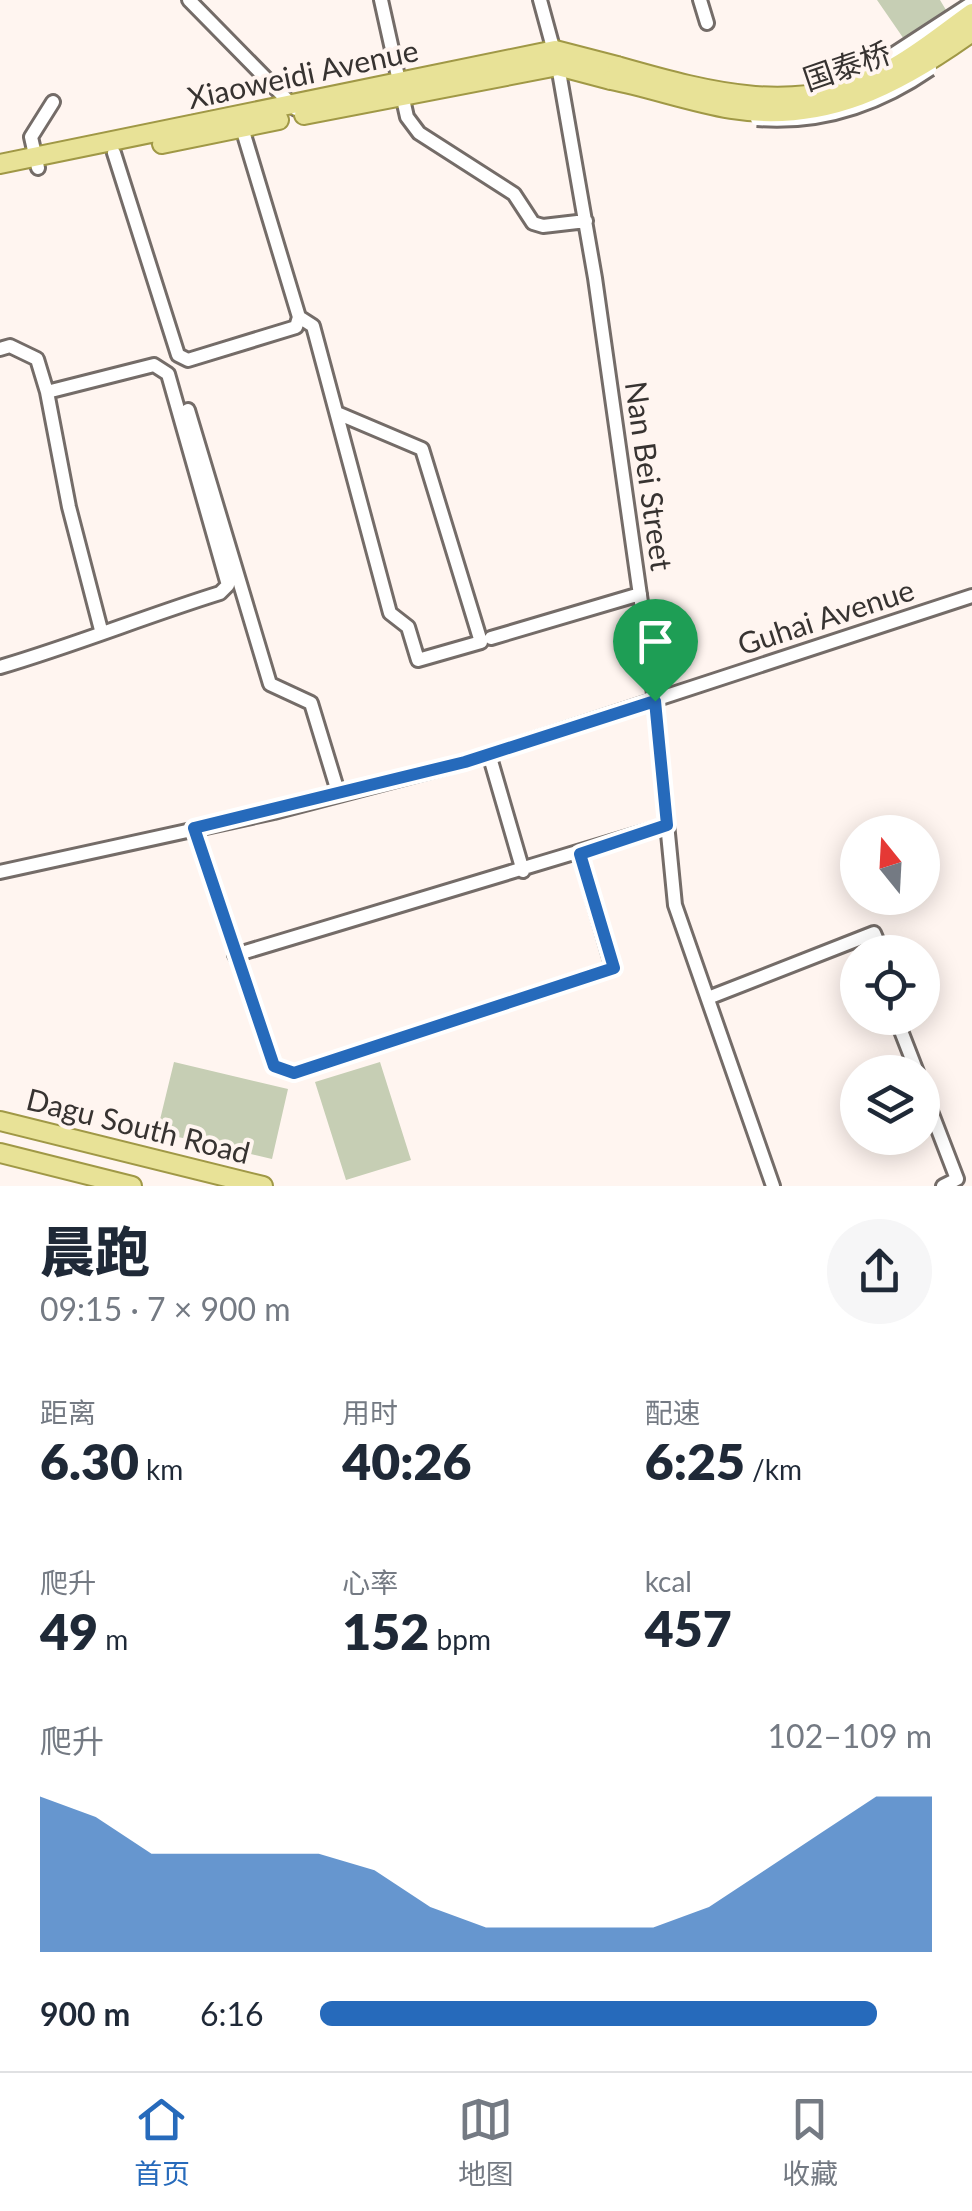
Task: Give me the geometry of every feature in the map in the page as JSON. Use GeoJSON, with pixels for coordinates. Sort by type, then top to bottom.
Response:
{"type":"FeatureCollection","features":[{"type":"Feature","properties":{"kind":"main road","name":"国泰桥"},"geometry":{"type":"LineString","coordinates":[[614,73],[725,94],[806,98],[854,86],[893,68],[971,6]]}},
{"type":"Feature","properties":{"kind":"main road","name":"国泰桥"},"geometry":{"type":"LineString","coordinates":[[614,73],[733,109],[808,112],[874,92],[913,73],[972,32]]}},
{"type":"Feature","properties":{"kind":"main road","name":"Xiaoweidi Avenue"},"geometry":{"type":"LineString","coordinates":[[0,176],[37,163],[556,58],[614,73]]}},
{"type":"Feature","properties":{"kind":"main road","name":"Xiaoweidi Avenue"},"geometry":{"type":"LineString","coordinates":[[0,164],[114,153],[242,128],[296,110]]}},
{"type":"Feature","properties":{"kind":"main road","name":"Dagu South Road"},"geometry":{"type":"LineString","coordinates":[[0,1121],[263,1186]]}},
{"type":"Feature","properties":{"kind":"main road","name":"Dagu South Road"},"geometry":{"type":"LineString","coordinates":[[0,1153],[132,1186]]}},
{"type":"Feature","properties":{"kind":"street"},"geometry":{"type":"LineString","coordinates":[[189,0],[296,110]]}},
{"type":"Feature","properties":{"kind":"street"},"geometry":{"type":"LineString","coordinates":[[380,0],[407,118],[419,133],[514,194],[533,223],[543,226],[586,221]]}},
{"type":"Feature","properties":{"kind":"street","name":"Nan Bei Street"},"geometry":{"type":"LineString","coordinates":[[540,0],[556,58],[586,221],[655,701],[675,905],[773,1186]]}},
{"type":"Feature","properties":{"kind":"street"},"geometry":{"type":"LineString","coordinates":[[700,0],[707,23]]}},
{"type":"Feature","properties":{"kind":"street"},"geometry":{"type":"LineString","coordinates":[[614,73],[665,102],[716,114],[796,120],[872,102],[972,41],[952,0]]}},
{"type":"Feature","properties":{"kind":"street"},"geometry":{"type":"LineString","coordinates":[[37,163],[31,137],[53,102]]}},
{"type":"Feature","properties":{"kind":"street"},"geometry":{"type":"LineString","coordinates":[[114,153],[178,355],[188,360],[296,328],[299,317],[242,128]]}},
{"type":"Feature","properties":{"kind":"street"},"geometry":{"type":"LineString","coordinates":[[299,317],[313,326],[357,502],[390,612],[408,627],[418,660],[480,642],[422,450],[337,413]]}},
{"type":"Feature","properties":{"kind":"street"},"geometry":{"type":"LineString","coordinates":[[0,348],[10,346],[37,360],[47,392],[68,507],[101,630]]}},
{"type":"Feature","properties":{"kind":"street"},"geometry":{"type":"LineString","coordinates":[[0,667],[220,593],[228,585],[168,374],[154,365],[47,392]]}},
{"type":"Feature","properties":{"kind":"street"},"geometry":{"type":"LineString","coordinates":[[188,410],[270,684],[312,703],[339,795]]}},
{"type":"Feature","properties":{"kind":"street"},"geometry":{"type":"LineString","coordinates":[[491,638],[640,594]]}},
{"type":"Feature","properties":{"kind":"street","name":"Guhai Avenue"},"geometry":{"type":"LineString","coordinates":[[0,872],[339,795],[489,754],[972,596]]}},
{"type":"Feature","properties":{"kind":"street"},"geometry":{"type":"LineString","coordinates":[[489,754],[523,871]]}},
{"type":"Feature","properties":{"kind":"street"},"geometry":{"type":"LineString","coordinates":[[235,955],[667,825]]}},
{"type":"Feature","properties":{"kind":"street"},"geometry":{"type":"LineString","coordinates":[[194,828],[274,1066],[294,1073],[614,968],[580,854]]}},
{"type":"Feature","properties":{"kind":"street"},"geometry":{"type":"LineString","coordinates":[[708,998],[840,946]]}},
{"type":"Feature","properties":{"kind":"street"},"geometry":{"type":"LineString","coordinates":[[940,1135],[957,1179],[943,1186]]}},
{"type":"Feature","properties":{"kind":"green space"},"geometry":{"type":"Polygon","coordinates":[[[877,0],[940,0],[949,15],[906,42],[877,0]]]}},
{"type":"Feature","properties":{"kind":"green space"},"geometry":{"type":"Polygon","coordinates":[[[174,1062],[288,1089],[272,1159],[157,1132],[174,1062]]]}},
{"type":"Feature","properties":{"kind":"green space"},"geometry":{"type":"Polygon","coordinates":[[[380,1062],[411,1160],[346,1180],[315,1082],[380,1062]]]}},
{"type":"Feature","properties":{"kind":"route"},"geometry":{"type":"LineString","coordinates":[[655,701],[667,825],[580,854],[614,968],[294,1073],[274,1066],[194,828],[274,812],[465,762],[655,701]]}}]}
